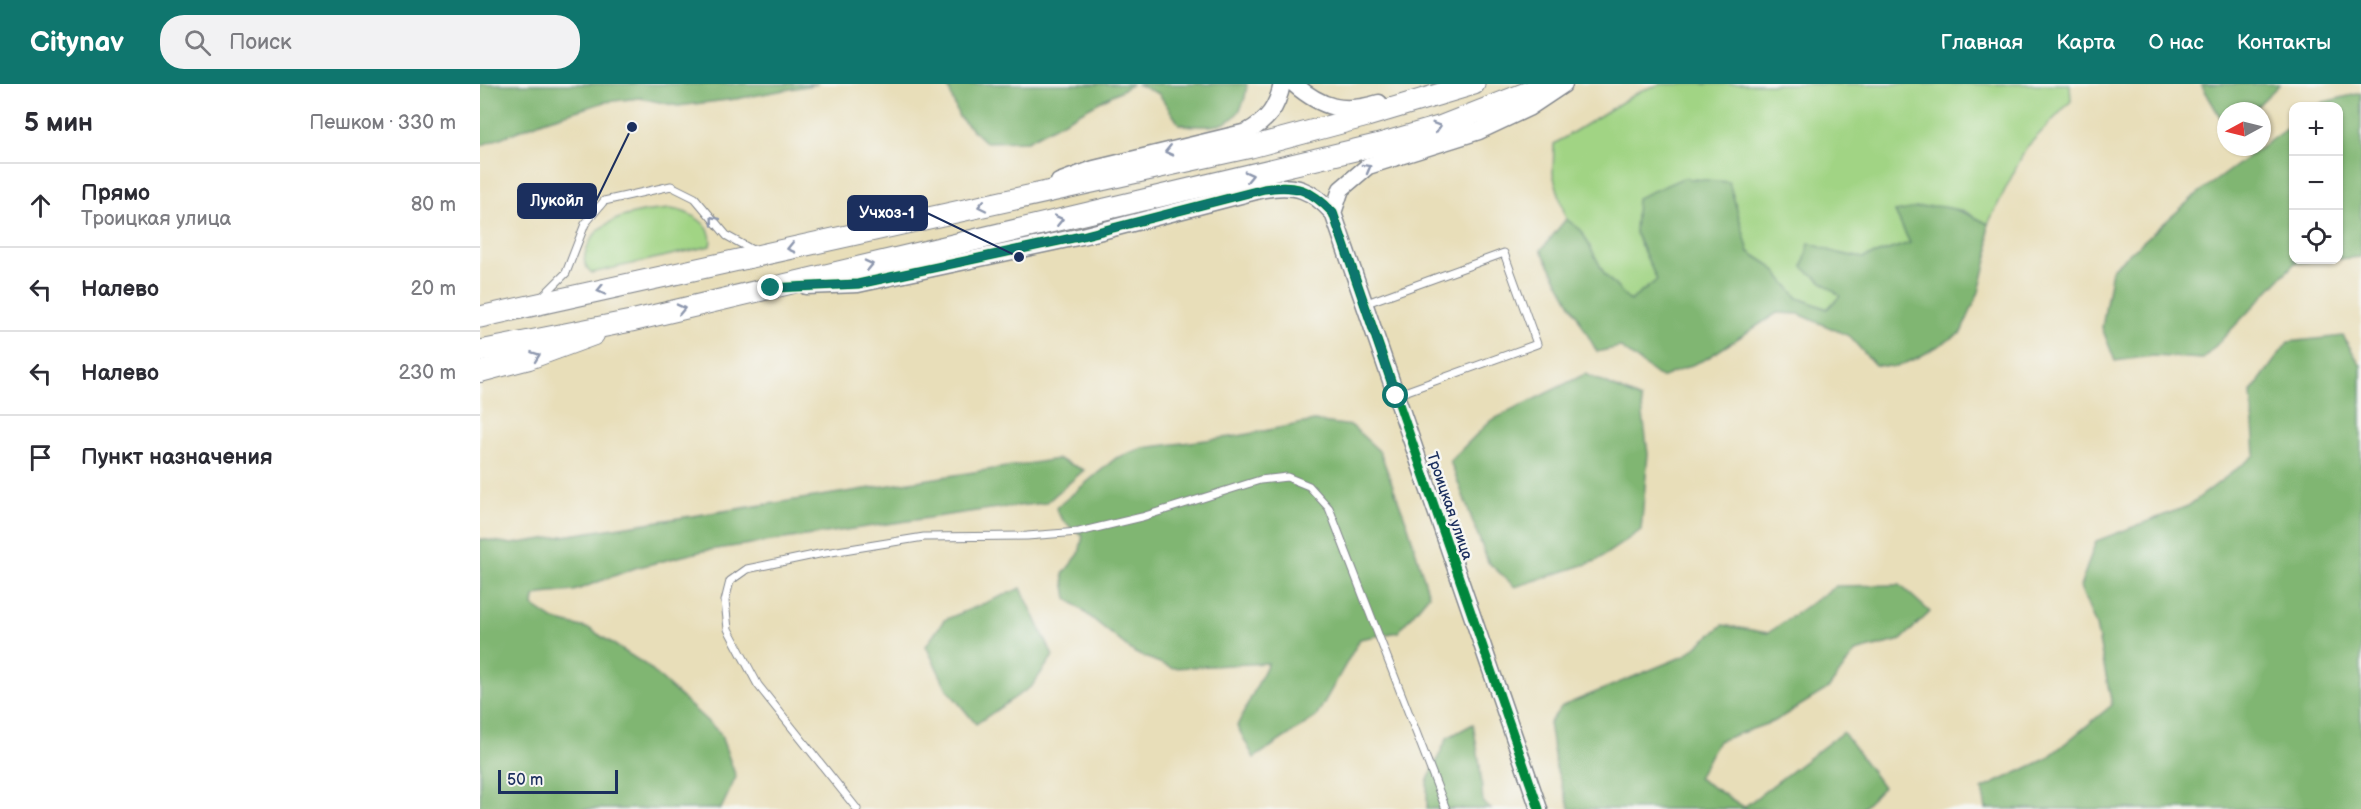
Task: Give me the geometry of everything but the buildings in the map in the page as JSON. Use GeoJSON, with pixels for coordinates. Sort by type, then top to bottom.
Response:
{"type":"FeatureCollection","features":[{"type":"Feature","properties":{"kind":"highway"},"geometry":{"type":"LineString","coordinates":[[486,315],[1251,147],[1474,84]]}},
{"type":"Feature","properties":{"kind":"highway"},"geometry":{"type":"LineString","coordinates":[[480,351],[632,321],[1376,145],[1442,126],[1549,84]]}},
{"type":"Feature","properties":{"kind":"main road"},"geometry":{"type":"LineString","coordinates":[[480,372],[529,359],[632,321]]}},
{"type":"Feature","properties":{"kind":"street"},"geometry":{"type":"LineString","coordinates":[[1021,197],[1094,169],[1247,132],[1261,124],[1272,112],[1279,99],[1282,84]]}},
{"type":"Feature","properties":{"kind":"street"},"geometry":{"type":"LineString","coordinates":[[1294,84],[1319,103],[1337,109],[1365,107],[1443,84]]}},
{"type":"Feature","properties":{"kind":"street"},"geometry":{"type":"LineString","coordinates":[[1333,213],[1341,189],[1368,166],[1479,130],[1528,108],[1564,84]]}},
{"type":"Feature","properties":{"kind":"street"},"geometry":{"type":"LineString","coordinates":[[771,288],[858,284],[1082,236],[1273,187],[1303,189],[1320,198],[1333,213]]}},
{"type":"Feature","properties":{"kind":"street","name":"Троицкая улица"},"geometry":{"type":"LineString","coordinates":[[1333,213],[1539,809]]}},
{"type":"Feature","properties":{"kind":"lane"},"geometry":{"type":"LineString","coordinates":[[534,305],[566,273],[585,224],[604,201],[671,186],[695,198],[727,236],[760,255]]}},
{"type":"Feature","properties":{"kind":"lane"},"geometry":{"type":"LineString","coordinates":[[1364,304],[1504,253],[1537,344],[1396,396]]}},
{"type":"Feature","properties":{"kind":"lane"},"geometry":{"type":"LineString","coordinates":[[857,809],[758,685],[729,629],[725,601],[730,581],[747,569],[819,554],[924,537],[1027,536],[1079,532],[1142,517],[1260,480],[1287,477],[1309,486],[1329,508],[1446,809]]}},
{"type":"Feature","properties":{"kind":"green space"},"geometry":{"type":"Polygon","coordinates":[[[480,84],[818,84],[736,99],[678,106],[640,98],[605,102],[546,120],[480,146],[480,84]]]}},
{"type":"Feature","properties":{"kind":"green space"},"geometry":{"type":"Polygon","coordinates":[[[947,84],[1133,84],[1027,141],[985,142],[959,117],[947,84]]]}},
{"type":"Feature","properties":{"kind":"green space"},"geometry":{"type":"Polygon","coordinates":[[[1136,84],[1247,84],[1245,98],[1234,117],[1216,125],[1192,126],[1179,124],[1159,94],[1136,84]]]}},
{"type":"Feature","properties":{"kind":"green space"},"geometry":{"type":"Polygon","coordinates":[[[1661,84],[2070,84],[2071,101],[2026,148],[1988,224],[1962,210],[1895,212],[1910,243],[1863,258],[1809,244],[1803,267],[1841,296],[1828,309],[1798,298],[1771,266],[1749,252],[1740,225],[1635,232],[1657,280],[1630,301],[1605,275],[1581,230],[1566,219],[1553,174],[1554,144],[1640,91],[1661,84]]]}},
{"type":"Feature","properties":{"kind":"green space"},"geometry":{"type":"Polygon","coordinates":[[[2201,84],[2280,84],[2261,102],[2217,102],[2217,112],[2201,84]]]}},
{"type":"Feature","properties":{"kind":"green space"},"geometry":{"type":"Polygon","coordinates":[[[2361,93],[2361,257],[2343,259],[2343,102],[2324,102],[2361,93]]]}},
{"type":"Feature","properties":{"kind":"green space"},"geometry":{"type":"Polygon","coordinates":[[[2289,127],[2289,264],[2294,264],[2203,359],[2153,356],[2115,361],[2102,328],[2112,269],[2197,194],[2249,156],[2271,156],[2271,140],[2289,127]]]}},
{"type":"Feature","properties":{"kind":"green space"},"geometry":{"type":"Polygon","coordinates":[[[1683,178],[1729,182],[1749,252],[1771,266],[1798,298],[1827,309],[1840,296],[1803,267],[1809,243],[1837,253],[1863,258],[1910,243],[1895,212],[1922,207],[1952,209],[1988,224],[1989,252],[1979,292],[1961,333],[1896,367],[1875,365],[1849,336],[1799,314],[1777,313],[1706,359],[1661,378],[1620,347],[1597,352],[1541,250],[1566,219],[1581,230],[1605,275],[1630,301],[1657,280],[1635,232],[1637,198],[1683,178]]]}},
{"type":"Feature","properties":{"kind":"green space"},"geometry":{"type":"Polygon","coordinates":[[[671,209],[692,216],[705,225],[711,238],[710,246],[592,273],[585,264],[587,248],[593,237],[611,222],[647,211],[671,209]]]}},
{"type":"Feature","properties":{"kind":"green space"},"geometry":{"type":"Polygon","coordinates":[[[2343,336],[2361,366],[2361,809],[1986,809],[1982,789],[2046,759],[2112,705],[2096,626],[2080,587],[2096,541],[2188,506],[2255,455],[2251,392],[2288,342],[2343,336]]]}},
{"type":"Feature","properties":{"kind":"green space"},"geometry":{"type":"Polygon","coordinates":[[[1585,374],[1641,399],[1648,454],[1641,530],[1596,561],[1515,587],[1488,562],[1450,461],[1490,421],[1585,374]]]}},
{"type":"Feature","properties":{"kind":"green space"},"geometry":{"type":"Polygon","coordinates":[[[1314,421],[1352,426],[1380,452],[1408,526],[1429,595],[1398,632],[1360,639],[1316,717],[1254,758],[1237,726],[1268,663],[1172,668],[1135,653],[1067,598],[1063,574],[1079,554],[1083,535],[1063,521],[1056,508],[1116,458],[1143,448],[1238,436],[1314,421]]]}},
{"type":"Feature","properties":{"kind":"green space"},"geometry":{"type":"Polygon","coordinates":[[[1058,459],[1084,470],[1046,503],[990,509],[703,551],[635,568],[574,591],[541,594],[534,597],[533,606],[554,620],[590,629],[646,665],[720,733],[736,777],[721,809],[480,809],[480,539],[512,544],[1058,459]]]}},
{"type":"Feature","properties":{"kind":"green space"},"geometry":{"type":"Polygon","coordinates":[[[1900,585],[1930,612],[1901,640],[1855,652],[1829,688],[1775,721],[1718,741],[1698,778],[1744,807],[1843,732],[1883,787],[1862,809],[1570,809],[1556,768],[1549,723],[1562,706],[1684,656],[1723,625],[1768,633],[1836,586],[1900,585]]]}},
{"type":"Feature","properties":{"kind":"green space"},"geometry":{"type":"Polygon","coordinates":[[[1021,588],[1053,656],[1032,686],[976,724],[947,689],[926,646],[944,620],[1021,588]]]}},
{"type":"Feature","properties":{"kind":"green space"},"geometry":{"type":"Polygon","coordinates":[[[1473,724],[1483,803],[1491,809],[1427,809],[1427,782],[1447,738],[1473,724]]]}},
{"type":"Feature","properties":{"kind":"cycle path"},"geometry":{"type":"LineString","coordinates":[[771,288],[858,284],[1082,236],[1264,189],[1294,188],[1317,198],[1333,213],[1539,809]]}},
{"type":"Feature","properties":{"kind":"place","name":"Лукойл"},"geometry":{"type":"Point","coordinates":[632,127]}},
{"type":"Feature","properties":{"kind":"place","name":"Учхоз-1"},"geometry":{"type":"Point","coordinates":[1019,257]}},
{"type":"Feature","properties":{"kind":"route"},"geometry":{"type":"LineString","coordinates":[[771,288],[858,284],[1082,236],[1264,189],[1282,186],[1303,189],[1320,198],[1333,213],[1396,396]]}}]}
